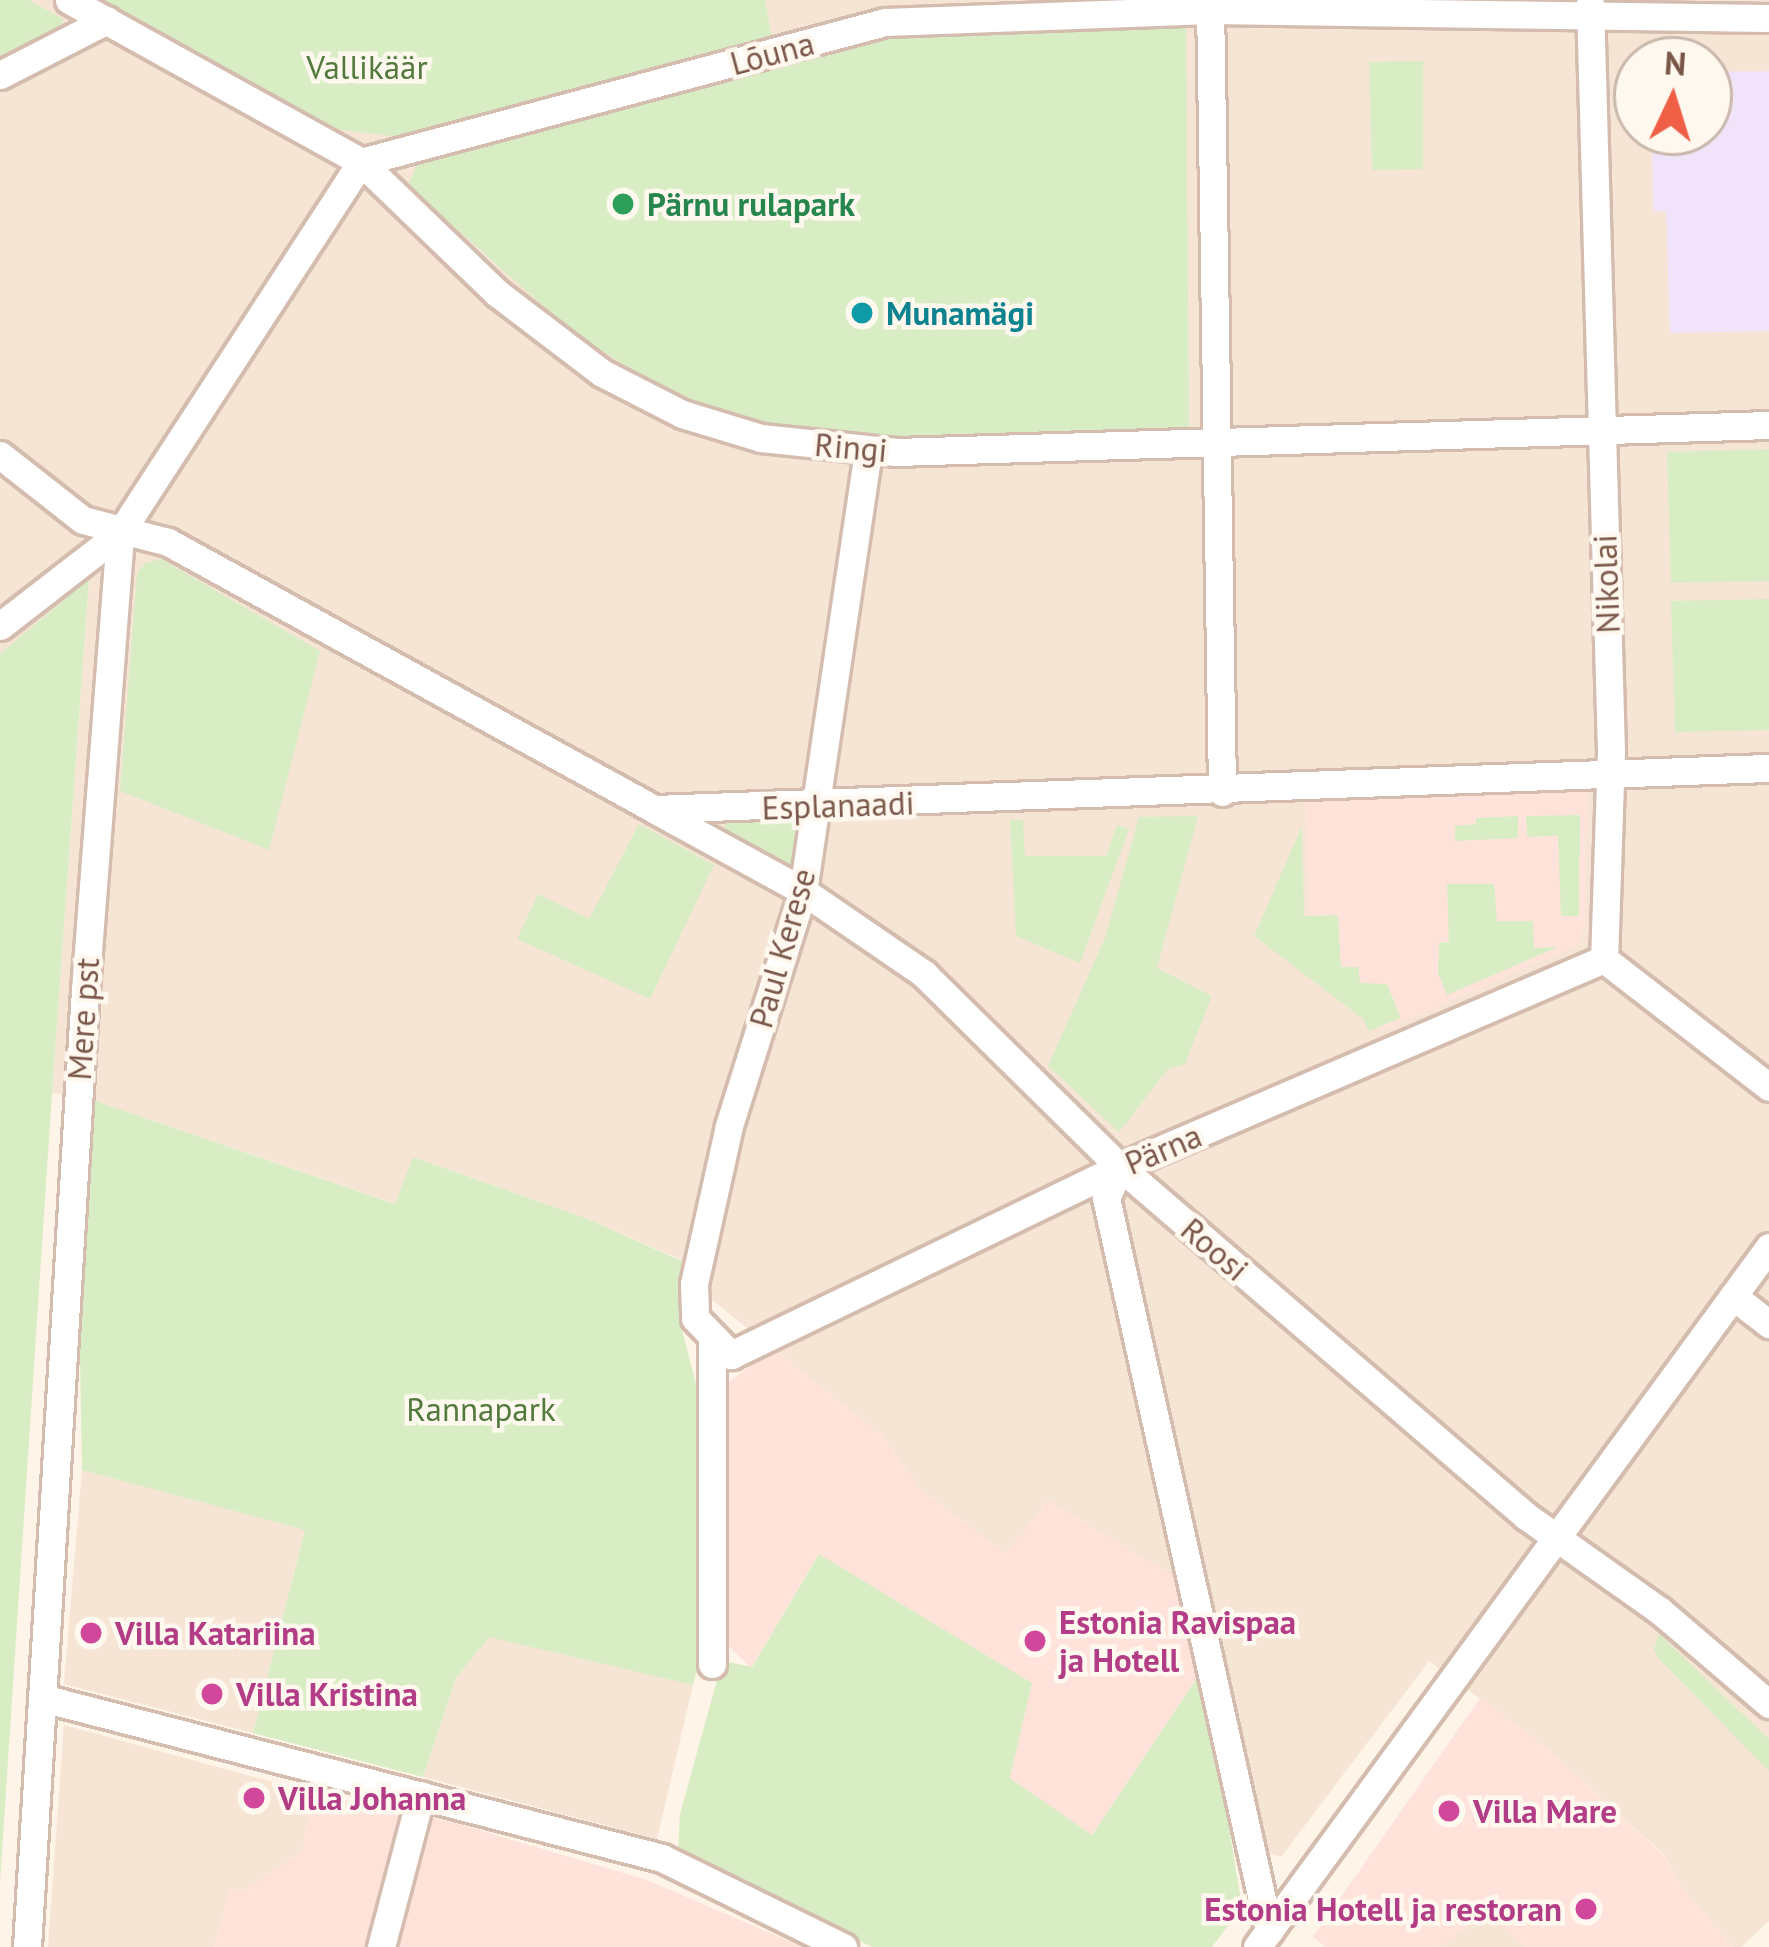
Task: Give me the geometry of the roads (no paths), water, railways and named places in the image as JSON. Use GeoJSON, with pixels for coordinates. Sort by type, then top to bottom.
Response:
{"type":"FeatureCollection","features":[{"type":"Feature","properties":{"kind":"street","name":"Ringi"},"geometry":{"type":"LineString","coordinates":[[69,0],[361,162],[497,293],[602,373],[682,414],[741,432],[868,451],[1769,425]]}},
{"type":"Feature","properties":{"kind":"street"},"geometry":{"type":"LineString","coordinates":[[1210,5],[1222,792]]}},
{"type":"Feature","properties":{"kind":"street","name":"Lõuna"},"geometry":{"type":"LineString","coordinates":[[361,162],[882,11],[1210,5],[1590,9],[1769,18]]}},
{"type":"Feature","properties":{"kind":"street","name":"Nikolai"},"geometry":{"type":"LineString","coordinates":[[1590,9],[1611,772],[1604,959]]}},
{"type":"Feature","properties":{"kind":"street"},"geometry":{"type":"LineString","coordinates":[[0,75],[107,20]]}},
{"type":"Feature","properties":{"kind":"street","name":"Mere pst"},"geometry":{"type":"LineString","coordinates":[[27,1947],[85,990],[120,533],[361,162]]}},
{"type":"Feature","properties":{"kind":"street","name":"Paul Kerese"},"geometry":{"type":"LineString","coordinates":[[712,1664],[721,1347],[695,1318],[693,1299],[704,1229],[736,1105],[803,891],[868,451]]}},
{"type":"Feature","properties":{"kind":"street","name":"Esplanaadi"},"geometry":{"type":"LineString","coordinates":[[0,455],[83,520],[168,542],[654,809],[1222,792],[1769,768]]}},
{"type":"Feature","properties":{"kind":"street"},"geometry":{"type":"LineString","coordinates":[[0,626],[120,533]]}},
{"type":"Feature","properties":{"kind":"street","name":"Roosi"},"geometry":{"type":"LineString","coordinates":[[654,809],[803,891],[924,974],[1120,1167],[1555,1536],[1659,1610],[1769,1703]]}},
{"type":"Feature","properties":{"kind":"street"},"geometry":{"type":"LineString","coordinates":[[1604,959],[1769,1087]]}},
{"type":"Feature","properties":{"kind":"street","name":"Pärna"},"geometry":{"type":"LineString","coordinates":[[721,1347],[1120,1167],[1604,959]]}},
{"type":"Feature","properties":{"kind":"street"},"geometry":{"type":"LineString","coordinates":[[1120,1167],[1106,1198],[1271,1942]]}},
{"type":"Feature","properties":{"kind":"street"},"geometry":{"type":"LineString","coordinates":[[1271,1942],[1555,1536],[1769,1247]]}},
{"type":"Feature","properties":{"kind":"street"},"geometry":{"type":"LineString","coordinates":[[1733,1296],[1769,1324]]}},
{"type":"Feature","properties":{"kind":"street"},"geometry":{"type":"LineString","coordinates":[[42,1698],[662,1858],[843,1947]]}},
{"type":"Feature","properties":{"kind":"street"},"geometry":{"type":"LineString","coordinates":[[381,1947],[421,1795]]}},
{"type":"Feature","properties":{"kind":"place","name":"Pärnu rulapark"},"geometry":{"type":"Point","coordinates":[623,204]}},
{"type":"Feature","properties":{"kind":"place","name":"Munamägi"},"geometry":{"type":"Point","coordinates":[862,313]}},
{"type":"Feature","properties":{"kind":"place","name":"Villa Katariina"},"geometry":{"type":"Point","coordinates":[91,1633]}},
{"type":"Feature","properties":{"kind":"place","name":"Estonia Ravispaa ja Hotell"},"geometry":{"type":"Point","coordinates":[1035,1641]}},
{"type":"Feature","properties":{"kind":"place","name":"Villa Kristina"},"geometry":{"type":"Point","coordinates":[212,1694]}},
{"type":"Feature","properties":{"kind":"place","name":"Villa Johanna"},"geometry":{"type":"Point","coordinates":[254,1798]}},
{"type":"Feature","properties":{"kind":"place","name":"Villa Mare"},"geometry":{"type":"Point","coordinates":[1449,1811]}},
{"type":"Feature","properties":{"kind":"place","name":"Estonia Hotell ja restoran"},"geometry":{"type":"Point","coordinates":[1586,1909]}},
{"type":"Feature","properties":{"kind":"park label","name":"Vallikäär"},"geometry":{"type":"Point","coordinates":[367,67]}},
{"type":"Feature","properties":{"kind":"park label","name":"Rannapark"},"geometry":{"type":"Point","coordinates":[481,1409]}}]}
